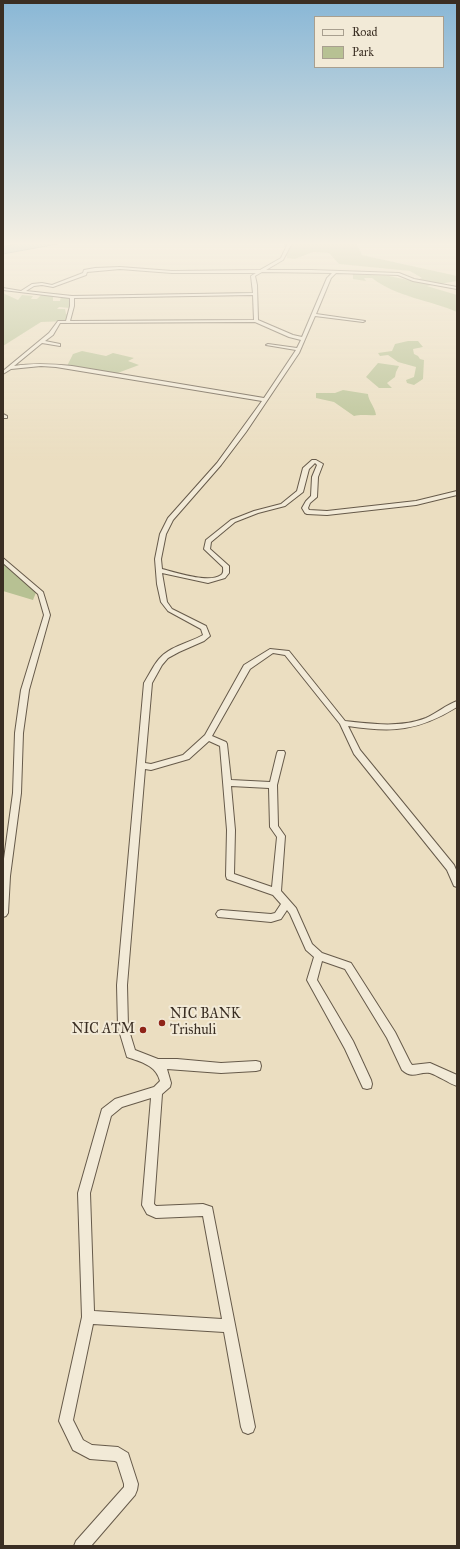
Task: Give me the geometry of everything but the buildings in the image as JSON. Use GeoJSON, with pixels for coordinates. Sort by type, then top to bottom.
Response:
{"type":"FeatureCollection","features":[{"type":"Feature","properties":{"kind":"street"},"geometry":{"type":"LineString","coordinates":[[68,322],[69,315]]}},
{"type":"Feature","properties":{"kind":"street"},"geometry":{"type":"LineString","coordinates":[[256,315],[256,321]]}},
{"type":"Feature","properties":{"kind":"street"},"geometry":{"type":"LineString","coordinates":[[256,1066],[221,1068],[177,1064],[158,1064],[131,1053],[123,1027],[122,985],[148,683],[161,660],[177,650],[198,642],[207,636],[204,628],[176,614],[164,602],[161,590],[158,559],[160,546],[170,519],[219,464],[298,349],[314,315]]}},
{"type":"Feature","properties":{"kind":"street"},"geometry":{"type":"LineString","coordinates":[[316,315],[363,321]]}},
{"type":"Feature","properties":{"kind":"street"},"geometry":{"type":"LineString","coordinates":[[3,373],[51,334],[60,322],[256,321],[303,339]]}},
{"type":"Feature","properties":{"kind":"street"},"geometry":{"type":"LineString","coordinates":[[42,342],[58,345]]}},
{"type":"Feature","properties":{"kind":"street"},"geometry":{"type":"LineString","coordinates":[[268,344],[298,349]]}},
{"type":"Feature","properties":{"kind":"street"},"geometry":{"type":"LineString","coordinates":[[9,369],[23,366],[76,368],[264,400]]}},
{"type":"Feature","properties":{"kind":"street"},"geometry":{"type":"LineString","coordinates":[[159,570],[208,581],[223,577],[226,573],[226,566],[207,549],[208,541],[233,521],[256,512],[283,505],[300,492],[306,468],[314,461],[320,464],[315,476],[314,497],[308,502],[305,508],[307,512],[327,513],[416,503],[457,493]]}},
{"type":"Feature","properties":{"kind":"street"},"geometry":{"type":"LineString","coordinates":[[3,560],[41,593],[47,615],[24,697],[19,733],[17,793],[6,876],[3,913]]}},
{"type":"Feature","properties":{"kind":"street"},"geometry":{"type":"LineString","coordinates":[[140,765],[151,767],[186,757],[208,737],[247,667],[272,651],[287,653],[343,723],[357,752],[454,868],[457,883]]}},
{"type":"Feature","properties":{"kind":"street"},"geometry":{"type":"LineString","coordinates":[[343,723],[382,728],[412,725],[440,715],[457,704]]}},
{"type":"Feature","properties":{"kind":"street"},"geometry":{"type":"LineString","coordinates":[[208,737],[223,744],[231,830],[230,876],[276,892],[293,911],[309,947],[320,956],[348,966],[391,1035],[406,1066],[410,1070],[430,1068],[457,1081]]}},
{"type":"Feature","properties":{"kind":"street"},"geometry":{"type":"LineString","coordinates":[[276,892],[280,836],[274,827],[272,785],[281,754]]}},
{"type":"Feature","properties":{"kind":"street"},"geometry":{"type":"LineString","coordinates":[[226,783],[272,785]]}},
{"type":"Feature","properties":{"kind":"street"},"geometry":{"type":"LineString","coordinates":[[221,914],[271,918],[278,916],[286,903]]}},
{"type":"Feature","properties":{"kind":"street"},"geometry":{"type":"LineString","coordinates":[[320,956],[312,980],[349,1045],[367,1084]]}},
{"type":"Feature","properties":{"kind":"street"},"geometry":{"type":"LineString","coordinates":[[81,1546],[130,1490],[131,1484],[123,1458],[118,1454],[90,1452],[78,1445],[66,1421],[88,1317],[84,1193],[104,1116],[119,1103],[158,1091],[166,1083],[164,1072],[158,1064]]}},
{"type":"Feature","properties":{"kind":"street"},"geometry":{"type":"LineString","coordinates":[[158,1091],[148,1205],[151,1210],[156,1212],[208,1211],[248,1427]]}},
{"type":"Feature","properties":{"kind":"street"},"geometry":{"type":"LineString","coordinates":[[88,1317],[229,1326]]}},
{"type":"Feature","properties":{"kind":"green space"},"geometry":{"type":"Polygon","coordinates":[[[3,315],[69,315],[67,321],[41,322],[3,346],[3,315]]]}},
{"type":"Feature","properties":{"kind":"green space"},"geometry":{"type":"Polygon","coordinates":[[[408,341],[418,341],[423,347],[413,349],[414,354],[420,359],[424,360],[423,379],[414,385],[407,383],[406,380],[414,377],[416,367],[398,362],[388,355],[380,356],[378,353],[392,351],[395,344],[408,341]]]}},
{"type":"Feature","properties":{"kind":"green space"},"geometry":{"type":"Polygon","coordinates":[[[82,351],[106,356],[113,353],[134,358],[128,361],[139,365],[115,374],[67,366],[73,354],[82,351]]]}},
{"type":"Feature","properties":{"kind":"green space"},"geometry":{"type":"Polygon","coordinates":[[[378,363],[399,366],[395,377],[387,383],[392,388],[379,388],[366,377],[378,363]]]}},
{"type":"Feature","properties":{"kind":"green space"},"geometry":{"type":"Polygon","coordinates":[[[343,390],[368,394],[376,415],[354,416],[334,402],[316,398],[316,393],[335,393],[343,390]]]}},
{"type":"Feature","properties":{"kind":"green space"},"geometry":{"type":"Polygon","coordinates":[[[3,560],[37,590],[33,600],[3,591],[3,560]]]}},
{"type":"Feature","properties":{"kind":"place","name":"NIC BANK Trishuli"},"geometry":{"type":"Point","coordinates":[162,1023]}},
{"type":"Feature","properties":{"kind":"place","name":"NIC ATM"},"geometry":{"type":"Point","coordinates":[143,1030]}}]}
